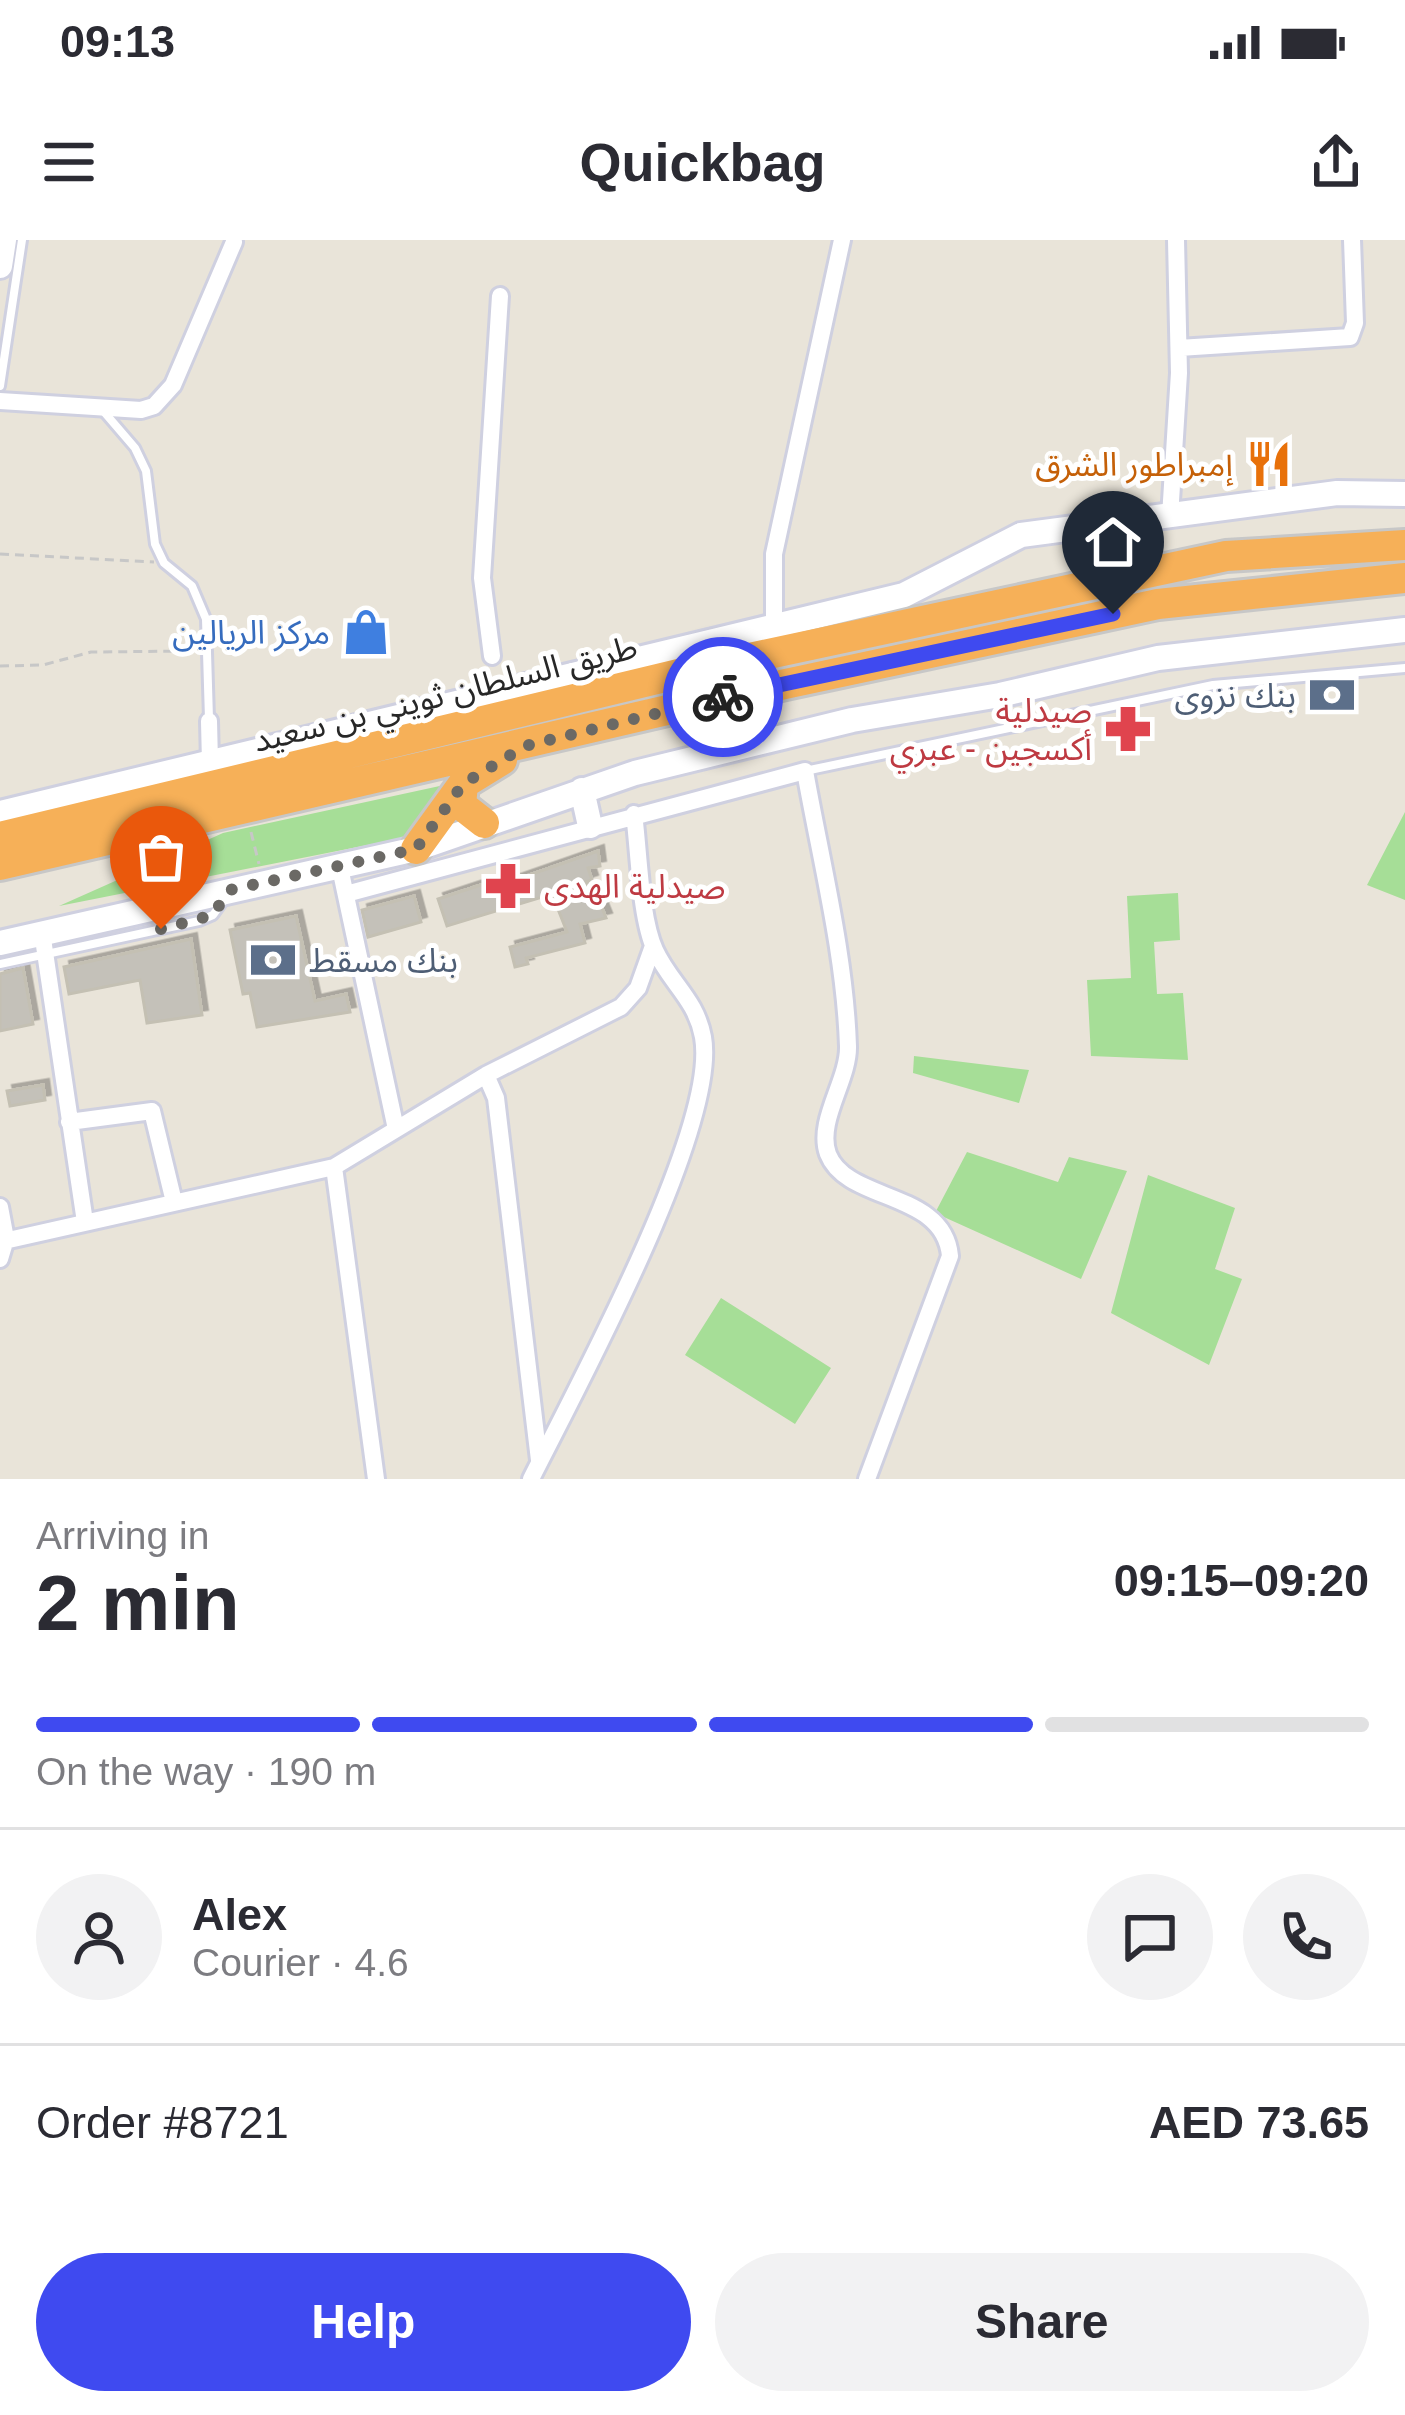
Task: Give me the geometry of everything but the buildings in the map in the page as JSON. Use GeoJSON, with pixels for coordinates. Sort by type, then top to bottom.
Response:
{"type":"FeatureCollection","features":[{"type":"Feature","properties":{"kind":"highway"},"geometry":{"type":"LineString","coordinates":[[1226,556],[1405,530]]}},
{"type":"Feature","properties":{"kind":"highway","name":"طريق السلطان ثويني بن سعيد"},"geometry":{"type":"LineString","coordinates":[[0,837],[704,668],[1226,556],[1405,544]]}},
{"type":"Feature","properties":{"kind":"highway","name":"طريق السلطان ثويني بن سعيد"},"geometry":{"type":"LineString","coordinates":[[0,866],[706,701],[1158,604],[1405,578]]}},
{"type":"Feature","properties":{"kind":"highway"},"geometry":{"type":"LineString","coordinates":[[416,849],[463,784],[525,746]]}},
{"type":"Feature","properties":{"kind":"highway"},"geometry":{"type":"LineString","coordinates":[[463,784],[461,805],[484,823]]}},
{"type":"Feature","properties":{"kind":"street"},"geometry":{"type":"LineString","coordinates":[[0,266],[3,240]]}},
{"type":"Feature","properties":{"kind":"street"},"geometry":{"type":"LineString","coordinates":[[774,625],[774,554],[842,240]]}},
{"type":"Feature","properties":{"kind":"street"},"geometry":{"type":"LineString","coordinates":[[1170,517],[1179,348],[1176,240]]}},
{"type":"Feature","properties":{"kind":"street"},"geometry":{"type":"LineString","coordinates":[[1179,348],[1350,338],[1355,323],[1352,240]]}},
{"type":"Feature","properties":{"kind":"street"},"geometry":{"type":"LineString","coordinates":[[0,401],[141,410],[166,397],[234,242]]}},
{"type":"Feature","properties":{"kind":"street"},"geometry":{"type":"LineString","coordinates":[[492,656],[482,578],[500,296]]}},
{"type":"Feature","properties":{"kind":"street"},"geometry":{"type":"LineString","coordinates":[[0,813],[904,595],[1022,535],[1337,493],[1405,494]]}},
{"type":"Feature","properties":{"kind":"street"},"geometry":{"type":"LineString","coordinates":[[0,944],[44,943],[229,890],[416,849],[582,790],[852,720],[1000,695],[1158,658],[1288,639],[1405,630]]}},
{"type":"Feature","properties":{"kind":"street"},"geometry":{"type":"LineString","coordinates":[[209,721],[210,763]]}},
{"type":"Feature","properties":{"kind":"street"},"geometry":{"type":"LineString","coordinates":[[346,894],[805,771],[847,1011],[848,1056],[827,1131],[827,1153],[839,1169],[935,1221],[949,1236],[950,1256],[867,1479]]}},
{"type":"Feature","properties":{"kind":"street"},"geometry":{"type":"LineString","coordinates":[[582,790],[590,826]]}},
{"type":"Feature","properties":{"kind":"street"},"geometry":{"type":"LineString","coordinates":[[0,791],[45,803]]}},
{"type":"Feature","properties":{"kind":"street"},"geometry":{"type":"LineString","coordinates":[[3,1241],[334,1167],[486,1075],[621,1007],[638,988],[652,946],[634,814]]}},
{"type":"Feature","properties":{"kind":"street"},"geometry":{"type":"LineString","coordinates":[[340,868],[396,1129]]}},
{"type":"Feature","properties":{"kind":"street"},"geometry":{"type":"LineString","coordinates":[[44,943],[85,1222]]}},
{"type":"Feature","properties":{"kind":"street"},"geometry":{"type":"LineString","coordinates":[[531,1479],[653,1222],[693,1127],[704,1079],[703,1037],[694,1005],[652,946]]}},
{"type":"Feature","properties":{"kind":"street"},"geometry":{"type":"LineString","coordinates":[[486,1075],[496,1098],[539,1462]]}},
{"type":"Feature","properties":{"kind":"street"},"geometry":{"type":"LineString","coordinates":[[69,1122],[152,1111],[174,1202]]}},
{"type":"Feature","properties":{"kind":"street"},"geometry":{"type":"LineString","coordinates":[[334,1167],[376,1479]]}},
{"type":"Feature","properties":{"kind":"street"},"geometry":{"type":"LineString","coordinates":[[0,1207],[0,1259]]}},
{"type":"Feature","properties":{"kind":"lane"},"geometry":{"type":"LineString","coordinates":[[0,386],[22,240]]}},
{"type":"Feature","properties":{"kind":"lane"},"geometry":{"type":"LineString","coordinates":[[100,408],[135,448],[146,471],[155,544],[164,562],[192,586],[206,619],[209,721]]}},
{"type":"Feature","properties":{"kind":"lane"},"geometry":{"type":"LineString","coordinates":[[805,771],[1213,686],[1405,668]]}},
{"type":"Feature","properties":{"kind":"lane"},"geometry":{"type":"LineString","coordinates":[[0,964],[44,943]]}},
{"type":"Feature","properties":{"kind":"path"},"geometry":{"type":"LineString","coordinates":[[0,554],[164,562]]}},
{"type":"Feature","properties":{"kind":"path"},"geometry":{"type":"LineString","coordinates":[[0,666],[43,665],[91,652],[207,651]]}},
{"type":"Feature","properties":{"kind":"path"},"geometry":{"type":"LineString","coordinates":[[243,809],[262,883]]}},
{"type":"Feature","properties":{"kind":"green space"},"geometry":{"type":"Polygon","coordinates":[[[449,784],[403,838],[59,906],[223,833],[449,784]]]}},
{"type":"Feature","properties":{"kind":"green space"},"geometry":{"type":"Polygon","coordinates":[[[1405,812],[1405,900],[1367,885],[1405,812]]]}},
{"type":"Feature","properties":{"kind":"green space"},"geometry":{"type":"Polygon","coordinates":[[[1178,893],[1180,940],[1154,942],[1157,994],[1183,993],[1188,1060],[1091,1056],[1087,980],[1131,978],[1127,896],[1178,893]]]}},
{"type":"Feature","properties":{"kind":"green space"},"geometry":{"type":"Polygon","coordinates":[[[914,1056],[1029,1070],[1019,1103],[913,1073],[914,1056]]]}},
{"type":"Feature","properties":{"kind":"green space"},"geometry":{"type":"Polygon","coordinates":[[[967,1152],[1058,1182],[1069,1157],[1127,1171],[1081,1279],[935,1213],[967,1152]]]}},
{"type":"Feature","properties":{"kind":"green space"},"geometry":{"type":"Polygon","coordinates":[[[1148,1175],[1235,1208],[1215,1269],[1242,1279],[1209,1365],[1111,1313],[1148,1175]]]}},
{"type":"Feature","properties":{"kind":"green space"},"geometry":{"type":"Polygon","coordinates":[[[721,1298],[831,1368],[795,1424],[685,1355],[721,1298]]]}},
{"type":"Feature","properties":{"kind":"way so far"},"geometry":{"type":"LineString","coordinates":[[161,929],[213,915],[229,890],[416,849],[463,784],[525,746],[723,697]]}},
{"type":"Feature","properties":{"kind":"place","name":"إمبراطور الشرق"},"geometry":{"type":"Point","coordinates":[1269,464]}},
{"type":"Feature","properties":{"kind":"place","name":"مركز الريالين"},"geometry":{"type":"Point","coordinates":[366,632]}},
{"type":"Feature","properties":{"kind":"place","name":"بنك نزوى"},"geometry":{"type":"Point","coordinates":[1332,695]}},
{"type":"Feature","properties":{"kind":"place","name":"صيدلية أكسجين - عبري"},"geometry":{"type":"Point","coordinates":[1128,729]}},
{"type":"Feature","properties":{"kind":"place","name":"صيدلية الهدى"},"geometry":{"type":"Point","coordinates":[508,886]}},
{"type":"Feature","properties":{"kind":"place","name":"بنك مسقط"},"geometry":{"type":"Point","coordinates":[273,960]}},
{"type":"Feature","properties":{"kind":"route"},"geometry":{"type":"LineString","coordinates":[[723,697],[1113,614]]}}]}
